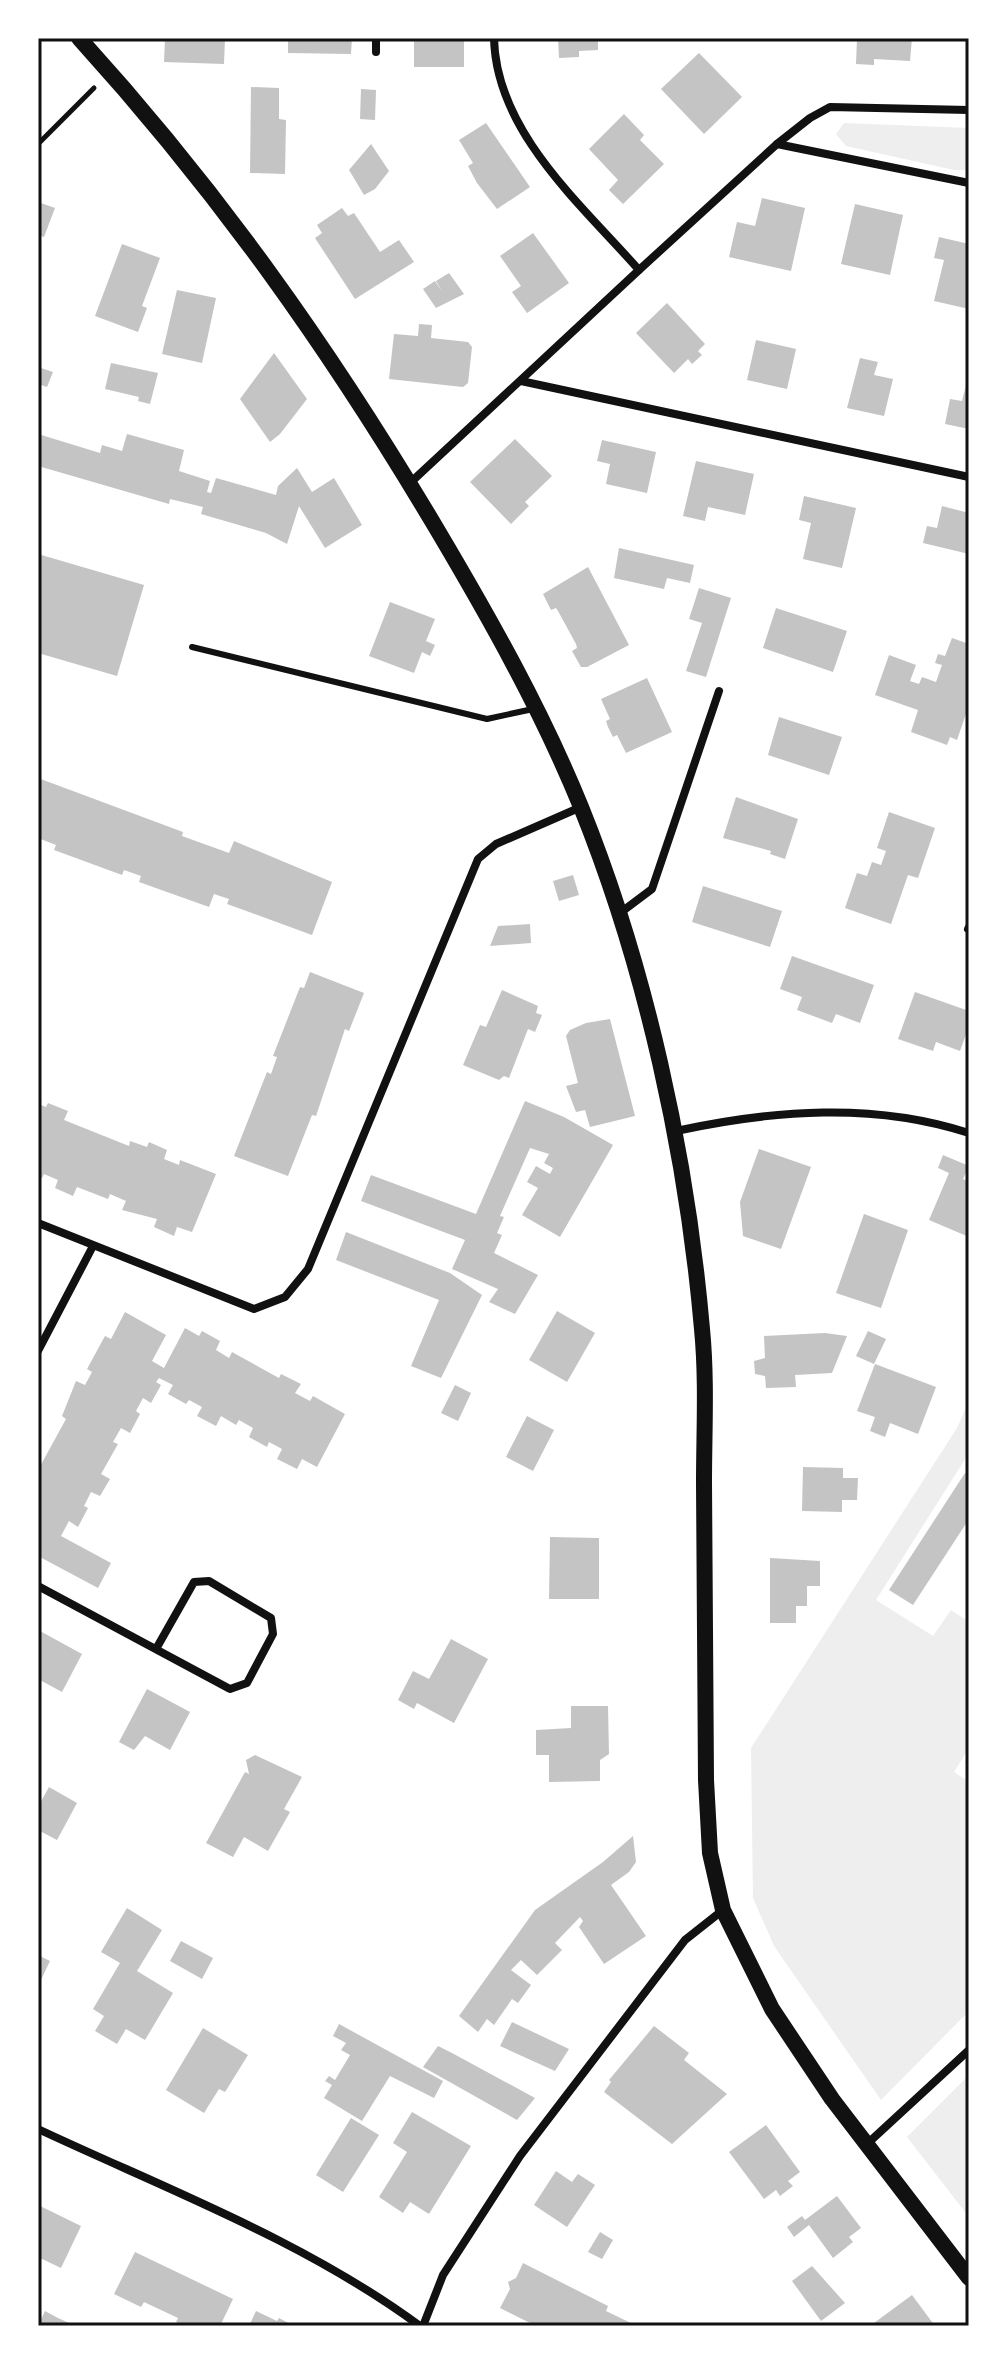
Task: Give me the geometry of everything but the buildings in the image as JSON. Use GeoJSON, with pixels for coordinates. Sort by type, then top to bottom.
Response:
{"type":"FeatureCollection","features":[{"type":"Feature","properties":{"kind":"main road"},"geometry":{"type":"LineString","coordinates":[[79,38],[189,163],[264,262],[410,483],[491,620],[581,807],[620,913],[676,1131],[703,1333],[706,1780],[710,1853],[723,1910],[772,2009],[867,2144],[969,2278]]}},
{"type":"Feature","properties":{"kind":"street"},"geometry":{"type":"LineString","coordinates":[[376,38],[376,52]]}},
{"type":"Feature","properties":{"kind":"street"},"geometry":{"type":"LineString","coordinates":[[494,38],[511,115],[576,199],[639,270]]}},
{"type":"Feature","properties":{"kind":"street"},"geometry":{"type":"LineString","coordinates":[[410,483],[777,144],[810,118],[830,107],[969,110]]}},
{"type":"Feature","properties":{"kind":"street"},"geometry":{"type":"LineString","coordinates":[[777,144],[969,183]]}},
{"type":"Feature","properties":{"kind":"street"},"geometry":{"type":"LineString","coordinates":[[521,381],[969,477]]}},
{"type":"Feature","properties":{"kind":"street"},"geometry":{"type":"LineString","coordinates":[[620,913],[652,889],[719,691]]}},
{"type":"Feature","properties":{"kind":"street"},"geometry":{"type":"LineString","coordinates":[[38,1223],[254,1309],[285,1297],[308,1269],[478,859],[496,844],[581,807]]}},
{"type":"Feature","properties":{"kind":"street"},"geometry":{"type":"LineString","coordinates":[[676,1131],[834,1110],[934,1121],[969,1133]]}},
{"type":"Feature","properties":{"kind":"street"},"geometry":{"type":"LineString","coordinates":[[38,1351],[93,1246]]}},
{"type":"Feature","properties":{"kind":"street"},"geometry":{"type":"LineString","coordinates":[[38,1586],[230,1689],[247,1683],[273,1634],[271,1618],[209,1581],[194,1582],[156,1649]]}},
{"type":"Feature","properties":{"kind":"street"},"geometry":{"type":"LineString","coordinates":[[38,2129],[291,2248],[372,2291],[421,2326],[443,2275],[520,2156],[685,1940],[723,1910]]}},
{"type":"Feature","properties":{"kind":"street"},"geometry":{"type":"LineString","coordinates":[[867,2144],[969,2050]]}},
{"type":"Feature","properties":{"kind":"lane"},"geometry":{"type":"LineString","coordinates":[[192,647],[487,719],[536,709]]}},
{"type":"Feature","properties":{"kind":"path"},"geometry":{"type":"LineString","coordinates":[[38,144],[110,73]]}},
{"type":"Feature","properties":{"kind":"shaded area"},"geometry":{"type":"Polygon","coordinates":[[[844,123],[969,128],[969,170],[954,170],[846,146],[836,134],[844,123]]]}},
{"type":"Feature","properties":{"kind":"shaded area"},"geometry":{"type":"Polygon","coordinates":[[[969,1401],[969,1453],[876,1600],[933,1636],[951,1610],[969,1622],[969,1748],[954,1772],[969,1782],[969,1931],[966,1936],[969,1939],[969,2011],[881,2100],[774,1946],[753,1898],[751,1748],[957,1428],[969,1401]]]}},
{"type":"Feature","properties":{"kind":"shaded area"},"geometry":{"type":"Polygon","coordinates":[[[969,2075],[969,2217],[907,2137],[969,2075]]]}}]}
